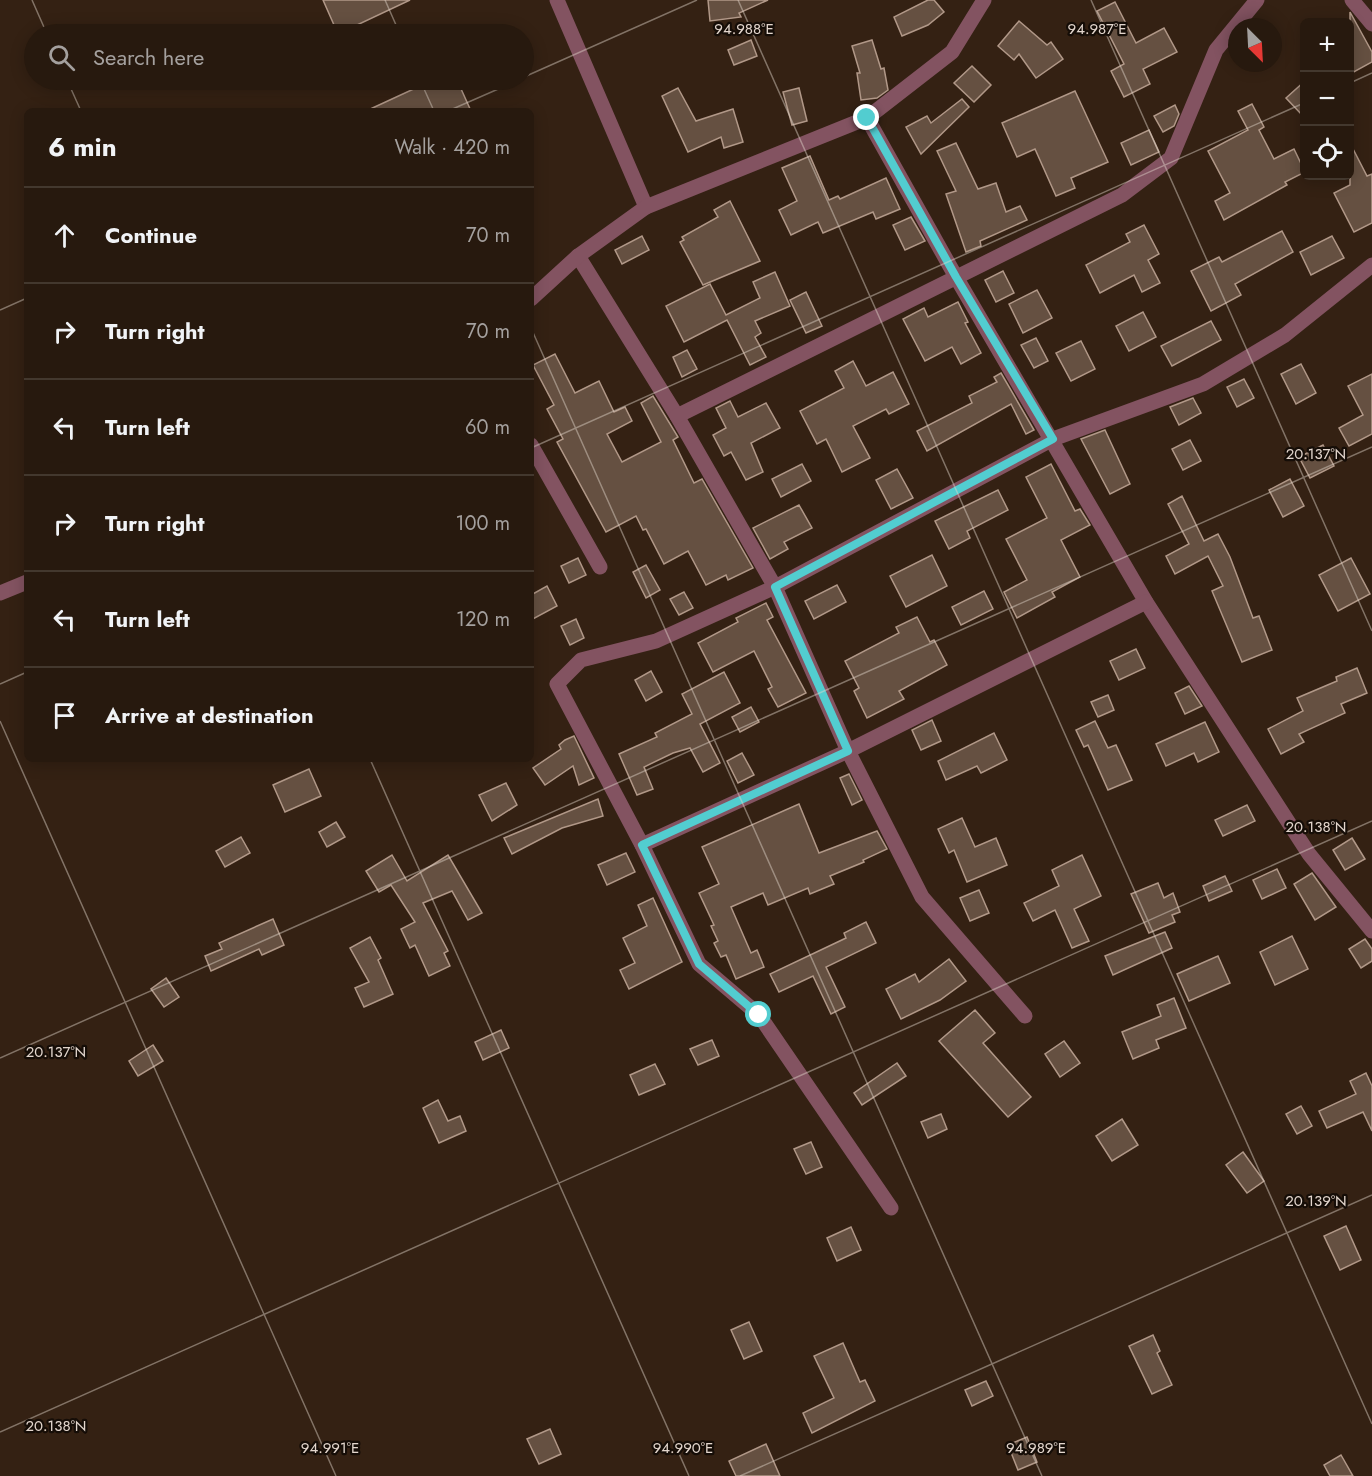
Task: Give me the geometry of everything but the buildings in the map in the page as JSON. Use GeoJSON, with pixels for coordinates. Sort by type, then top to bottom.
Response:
{"type":"FeatureCollection","features":[{"type":"Feature","properties":{"kind":"street"},"geometry":{"type":"LineString","coordinates":[[558,0],[646,207]]}},
{"type":"Feature","properties":{"kind":"street"},"geometry":{"type":"LineString","coordinates":[[534,296],[578,256],[646,207],[867,118],[952,52],[984,0]]}},
{"type":"Feature","properties":{"kind":"street"},"geometry":{"type":"LineString","coordinates":[[676,416],[1122,195],[1171,158],[1216,50],[1257,0]]}},
{"type":"Feature","properties":{"kind":"street"},"geometry":{"type":"LineString","coordinates":[[1352,0],[1372,24]]}},
{"type":"Feature","properties":{"kind":"street"},"geometry":{"type":"LineString","coordinates":[[867,118],[956,277],[1053,439],[1146,602],[1309,854],[1372,931]]}},
{"type":"Feature","properties":{"kind":"street"},"geometry":{"type":"LineString","coordinates":[[578,256],[676,416],[775,587],[848,751],[922,897],[1025,1016]]}},
{"type":"Feature","properties":{"kind":"street"},"geometry":{"type":"LineString","coordinates":[[891,1208],[759,1015],[699,964],[642,845],[557,684],[581,660],[656,641],[775,587],[1053,439],[1203,384],[1285,335],[1372,266]]}},
{"type":"Feature","properties":{"kind":"street"},"geometry":{"type":"LineString","coordinates":[[534,450],[600,567]]}},
{"type":"Feature","properties":{"kind":"street"},"geometry":{"type":"LineString","coordinates":[[0,593],[24,583]]}},
{"type":"Feature","properties":{"kind":"street"},"geometry":{"type":"LineString","coordinates":[[642,845],[848,751],[1146,602]]}},
{"type":"Feature","properties":{"kind":"route"},"geometry":{"type":"LineString","coordinates":[[759,1015],[699,964],[642,845],[848,751],[775,587],[1053,439],[956,277],[867,118]]}}]}
